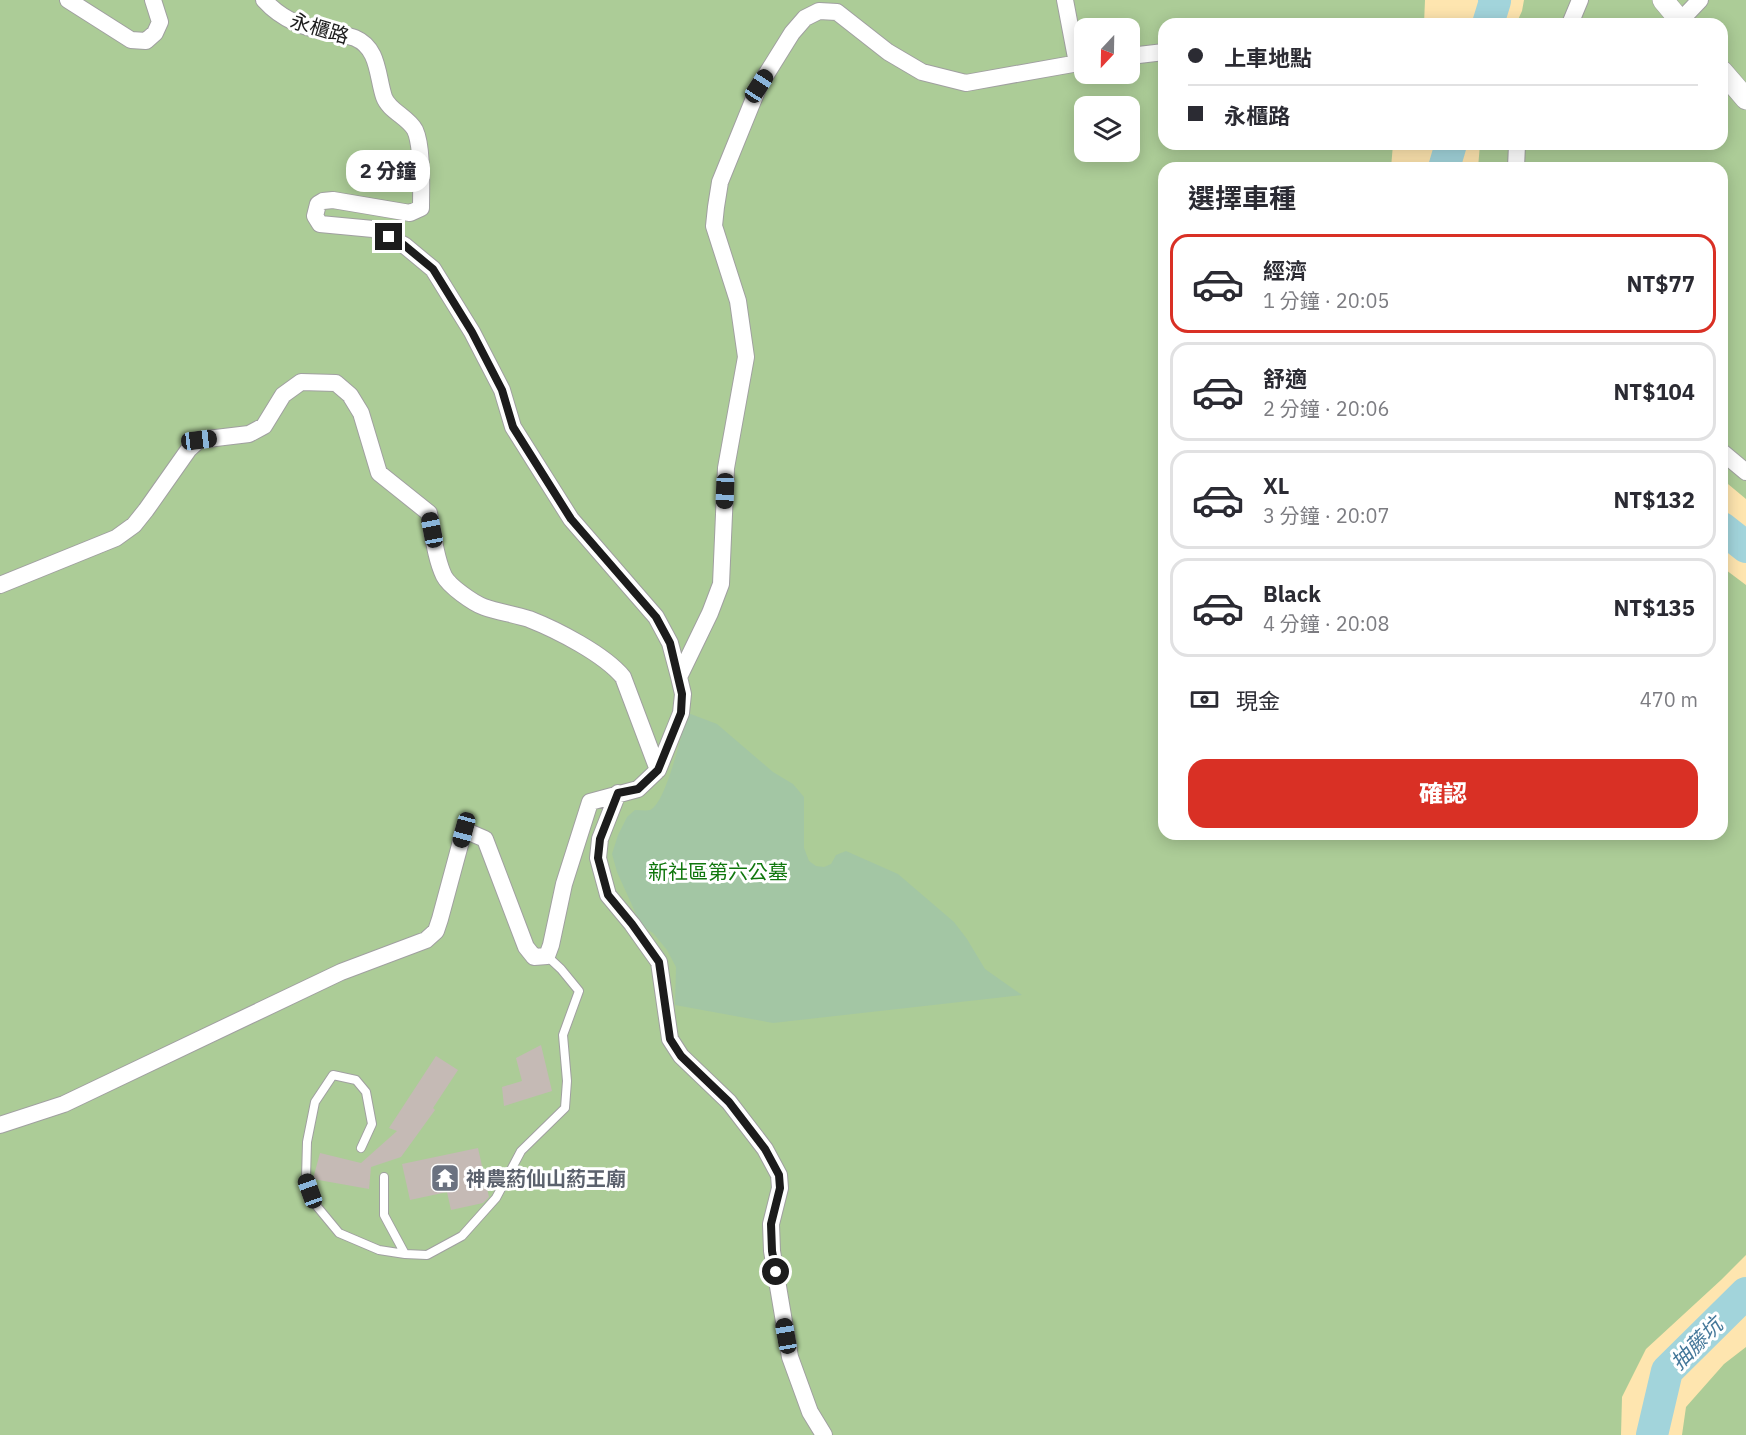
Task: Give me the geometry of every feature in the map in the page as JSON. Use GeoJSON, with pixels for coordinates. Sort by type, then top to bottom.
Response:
{"type":"FeatureCollection","features":[{"type":"Feature","properties":{"kind":"street"},"geometry":{"type":"LineString","coordinates":[[68,0],[131,40],[146,41],[155,33],[160,22],[153,0]]}},
{"type":"Feature","properties":{"kind":"street","name":"永櫃路"},"geometry":{"type":"LineString","coordinates":[[264,0],[274,11],[290,22],[355,38],[369,48],[375,58],[385,100],[414,130],[419,150],[421,208],[410,213],[333,200],[318,204],[315,216],[320,224],[373,229],[404,245],[433,269],[472,332],[502,390],[513,427],[571,519],[656,617],[670,643],[679,677]]}},
{"type":"Feature","properties":{"kind":"street"},"geometry":{"type":"LineString","coordinates":[[1065,0],[1074,35]]}},
{"type":"Feature","properties":{"kind":"street"},"geometry":{"type":"LineString","coordinates":[[1572,18],[1580,0]]}},
{"type":"Feature","properties":{"kind":"street"},"geometry":{"type":"LineString","coordinates":[[1663,0],[1677,18]]}},
{"type":"Feature","properties":{"kind":"street"},"geometry":{"type":"LineString","coordinates":[[1685,18],[1700,0]]}},
{"type":"Feature","properties":{"kind":"street"},"geometry":{"type":"LineString","coordinates":[[0,1125],[64,1104],[341,972],[426,940],[436,931],[440,920],[464,830],[485,839],[526,948],[534,957],[547,956],[564,884],[590,802],[638,789],[658,770],[681,713],[682,694],[679,677],[721,585],[726,468],[746,357],[738,302],[714,226],[720,182],[759,86],[792,33],[805,18],[819,11],[837,12],[888,52],[922,72],[966,83],[1074,63]]}},
{"type":"Feature","properties":{"kind":"street"},"geometry":{"type":"LineString","coordinates":[[1140,56],[1158,53]]}},
{"type":"Feature","properties":{"kind":"street"},"geometry":{"type":"LineString","coordinates":[[1728,78],[1746,99]]}},
{"type":"Feature","properties":{"kind":"street"},"geometry":{"type":"LineString","coordinates":[[0,585],[116,538],[134,525],[189,449],[199,440],[249,434],[264,426],[284,394],[301,382],[336,383],[350,395],[361,412],[379,473],[429,513],[439,563],[445,578],[458,591],[482,607],[526,618],[557,630],[615,667],[623,677],[658,770]]}},
{"type":"Feature","properties":{"kind":"street"},"geometry":{"type":"LineString","coordinates":[[1728,457],[1746,472]]}},
{"type":"Feature","properties":{"kind":"street"},"geometry":{"type":"LineString","coordinates":[[618,793],[600,839],[598,858],[608,895],[659,962],[670,1039],[681,1056],[729,1102],[765,1149],[779,1175],[780,1188],[771,1224],[772,1251],[790,1357],[810,1412],[824,1435]]}},
{"type":"Feature","properties":{"kind":"lane"},"geometry":{"type":"LineString","coordinates":[[361,1148],[372,1124],[366,1092],[356,1080],[333,1075],[315,1102],[307,1142],[306,1179],[315,1204],[339,1233],[379,1251],[427,1255],[462,1236],[496,1198],[521,1151],[565,1108],[567,1081],[562,1035],[579,991],[547,956]]}},
{"type":"Feature","properties":{"kind":"lane"},"geometry":{"type":"LineString","coordinates":[[384,1177],[384,1215],[405,1254]]}},
{"type":"Feature","properties":{"kind":"green space"},"geometry":{"type":"Polygon","coordinates":[[[0,0],[1746,0],[1746,1435],[0,1435],[0,0]]]}},
{"type":"Feature","properties":{"kind":"green space","name":"新社區第六公墓"},"geometry":{"type":"Polygon","coordinates":[[[688,713],[717,724],[773,772],[793,784],[804,797],[804,848],[809,861],[816,866],[824,867],[831,864],[836,855],[846,851],[898,874],[954,922],[985,969],[1022,995],[773,1023],[675,1005],[676,967],[667,950],[653,933],[641,925],[617,872],[612,854],[627,817],[635,810],[650,810],[662,795],[688,713]]]}},
{"type":"Feature","properties":{"kind":"sand"},"geometry":{"type":"Polygon","coordinates":[[[1425,0],[1524,0],[1519,18],[1424,18],[1425,0]]]}},
{"type":"Feature","properties":{"kind":"sand"},"geometry":{"type":"Polygon","coordinates":[[[1392,150],[1480,150],[1478,162],[1392,162],[1392,150]]]}},
{"type":"Feature","properties":{"kind":"sand"},"geometry":{"type":"Polygon","coordinates":[[[1728,484],[1746,499],[1746,585],[1728,572],[1728,484]]]}},
{"type":"Feature","properties":{"kind":"sand","name":"抽藤坑"},"geometry":{"type":"Polygon","coordinates":[[[1746,1255],[1746,1347],[1724,1364],[1686,1407],[1682,1435],[1621,1435],[1622,1397],[1646,1349],[1746,1255]]]}},
{"type":"Feature","properties":{"kind":"building"},"geometry":{"type":"Polygon","coordinates":[[[541,1045],[552,1091],[504,1106],[502,1087],[522,1081],[516,1058],[541,1045]]]}},
{"type":"Feature","properties":{"kind":"building"},"geometry":{"type":"Polygon","coordinates":[[[436,1056],[458,1070],[433,1108],[435,1110],[401,1157],[371,1167],[369,1189],[313,1179],[320,1153],[361,1163],[397,1131],[389,1128],[436,1056]]]}},
{"type":"Feature","properties":{"kind":"building","name":"神農葯仙山葯王廟"},"geometry":{"type":"Polygon","coordinates":[[[478,1148],[489,1197],[483,1203],[451,1210],[447,1192],[410,1200],[402,1164],[478,1148]]]}},
{"type":"Feature","properties":{"kind":"waterway","name":"抽藤坑"},"geometry":{"type":"LineString","coordinates":[[1490,18],[1494,0]]}},
{"type":"Feature","properties":{"kind":"waterway","name":"抽藤坑"},"geometry":{"type":"LineString","coordinates":[[1446,162],[1449,150]]}},
{"type":"Feature","properties":{"kind":"waterway","name":"抽藤坑"},"geometry":{"type":"LineString","coordinates":[[1728,533],[1746,547]]}},
{"type":"Feature","properties":{"kind":"waterway","name":"抽藤坑"},"geometry":{"type":"LineString","coordinates":[[1652,1435],[1667,1371],[1746,1293]]}},
{"type":"Feature","properties":{"kind":"place","name":"神農葯仙山葯王廟"},"geometry":{"type":"Point","coordinates":[445,1178]}},
{"type":"Feature","properties":{"kind":"route"},"geometry":{"type":"LineString","coordinates":[[389,237],[404,245],[433,269],[472,332],[502,390],[513,427],[571,519],[656,617],[670,643],[682,694],[681,713],[658,770],[638,789],[618,793],[600,839],[598,858],[608,895],[659,962],[670,1039],[681,1056],[729,1102],[765,1149],[779,1175],[780,1188],[771,1224],[772,1251],[776,1272]]}}]}
